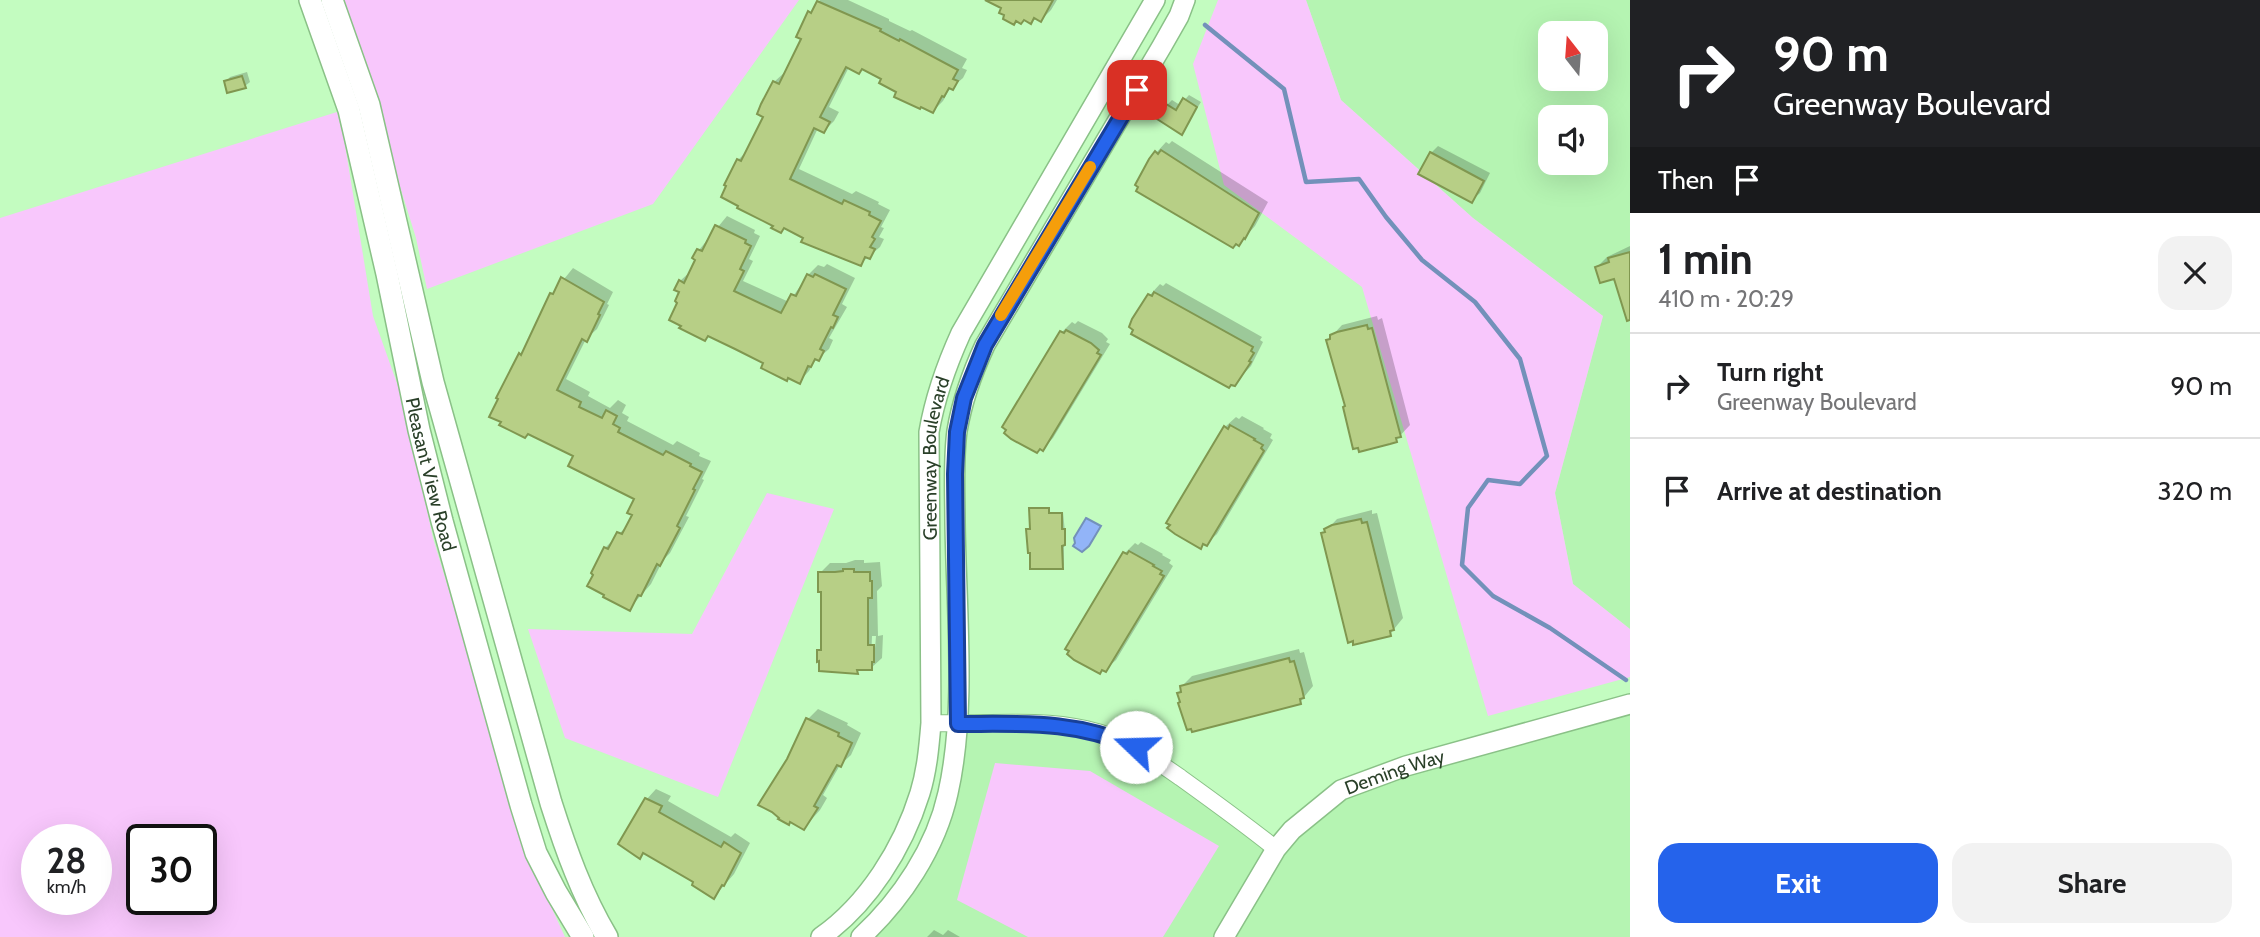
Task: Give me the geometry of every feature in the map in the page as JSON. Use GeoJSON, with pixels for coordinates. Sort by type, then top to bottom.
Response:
{"type":"FeatureCollection","features":[{"type":"Feature","properties":{"kind":"main road","name":"Pleasant View Road"},"geometry":{"type":"LineString","coordinates":[[310,0],[349,110],[419,430],[521,805],[536,853],[583,937]]}},
{"type":"Feature","properties":{"kind":"main road","name":"Pleasant View Road"},"geometry":{"type":"LineString","coordinates":[[332,0],[369,105],[433,382],[551,803],[570,860],[591,909],[607,937]]}},
{"type":"Feature","properties":{"kind":"street","name":"Greenway Boulevard"},"geometry":{"type":"LineString","coordinates":[[821,937],[854,909],[893,855],[920,793],[928,759],[931,723],[928,475],[929,432],[935,398],[961,333],[1156,0]]}},
{"type":"Feature","properties":{"kind":"street","name":"Greenway Boulevard"},"geometry":{"type":"LineString","coordinates":[[861,937],[898,897],[918,867],[948,796],[958,724],[955,474],[957,432],[964,398],[985,345],[1163,46],[1185,0]]}},
{"type":"Feature","properties":{"kind":"street","name":"Deming Way"},"geometry":{"type":"LineString","coordinates":[[1224,937],[1276,849],[1292,830],[1341,790],[1406,766],[1630,704]]}},
{"type":"Feature","properties":{"kind":"street"},"geometry":{"type":"LineString","coordinates":[[931,723],[1052,724],[1087,729],[1114,737],[1136,747],[1197,789],[1276,849]]}},
{"type":"Feature","properties":{"kind":"shaded area"},"geometry":{"type":"Polygon","coordinates":[[[342,0],[799,0],[653,204],[427,289],[416,238],[342,0]]]}},
{"type":"Feature","properties":{"kind":"shaded area"},"geometry":{"type":"Polygon","coordinates":[[[1218,0],[1306,0],[1341,100],[1473,218],[1603,316],[1555,493],[1573,584],[1630,629],[1630,677],[1488,716],[1362,287],[1224,185],[1193,64],[1218,0]]]}},
{"type":"Feature","properties":{"kind":"shaded area"},"geometry":{"type":"Polygon","coordinates":[[[1306,0],[1630,0],[1630,629],[1573,584],[1555,493],[1603,316],[1473,218],[1341,100],[1306,0]]]}},
{"type":"Feature","properties":{"kind":"shaded area"},"geometry":{"type":"Polygon","coordinates":[[[337,112],[344,139],[373,316],[404,403],[433,538],[532,865],[565,937],[0,937],[0,218],[337,112]]]}},
{"type":"Feature","properties":{"kind":"shaded area"},"geometry":{"type":"Polygon","coordinates":[[[767,493],[834,509],[718,797],[565,738],[528,629],[692,634],[767,493]]]}},
{"type":"Feature","properties":{"kind":"shaded area"},"geometry":{"type":"Polygon","coordinates":[[[1630,704],[1630,937],[861,937],[918,867],[958,724],[1013,724],[1114,738],[1275,848],[1341,790],[1630,704]]]}},
{"type":"Feature","properties":{"kind":"shaded area"},"geometry":{"type":"Polygon","coordinates":[[[995,763],[1090,771],[1219,846],[1163,937],[1028,937],[957,900],[995,763]]]}},
{"type":"Feature","properties":{"kind":"water"},"geometry":{"type":"Polygon","coordinates":[[[1086,518],[1101,526],[1089,546],[1082,552],[1073,546],[1074,538],[1086,518]]]}},
{"type":"Feature","properties":{"kind":"building"},"geometry":{"type":"Polygon","coordinates":[[[985,0],[1053,0],[1041,22],[1034,18],[1031,24],[1024,20],[1021,24],[1016,21],[1014,25],[1003,19],[1004,15],[999,13],[1001,8],[985,0]]]}},
{"type":"Feature","properties":{"kind":"building"},"geometry":{"type":"Polygon","coordinates":[[[817,1],[881,29],[880,31],[958,70],[953,79],[958,81],[953,90],[949,88],[944,97],[942,96],[933,113],[894,97],[896,92],[879,83],[881,79],[862,69],[859,74],[846,67],[820,117],[830,122],[824,133],[814,128],[790,179],[842,204],[844,200],[870,212],[869,215],[881,221],[872,237],[875,239],[870,247],[875,249],[870,259],[865,257],[861,266],[801,242],[803,238],[784,228],[781,233],[721,197],[737,159],[741,161],[763,117],[757,114],[761,104],[773,81],[779,84],[801,39],[796,37],[808,11],[811,13],[817,1]]]}},
{"type":"Feature","properties":{"kind":"building"},"geometry":{"type":"Polygon","coordinates":[[[242,76],[246,88],[227,93],[224,81],[242,76]]]}},
{"type":"Feature","properties":{"kind":"building"},"geometry":{"type":"Polygon","coordinates":[[[1183,98],[1197,107],[1182,135],[1157,119],[1166,104],[1176,110],[1183,98]]]}},
{"type":"Feature","properties":{"kind":"building"},"geometry":{"type":"Polygon","coordinates":[[[1161,150],[1259,213],[1239,246],[1236,244],[1233,248],[1136,191],[1138,187],[1135,185],[1149,159],[1155,151],[1158,154],[1161,150]]]}},
{"type":"Feature","properties":{"kind":"building"},"geometry":{"type":"Polygon","coordinates":[[[1430,152],[1484,181],[1472,203],[1418,174],[1430,152]]]}},
{"type":"Feature","properties":{"kind":"building"},"geometry":{"type":"Polygon","coordinates":[[[715,225],[746,240],[745,243],[751,246],[740,269],[744,271],[734,291],[781,313],[791,294],[796,296],[807,274],[813,277],[815,274],[846,289],[833,315],[838,317],[820,349],[824,351],[819,361],[815,359],[811,367],[808,366],[800,384],[788,378],[787,381],[761,368],[763,363],[708,336],[705,341],[669,320],[679,292],[674,290],[679,280],[684,283],[695,260],[692,258],[697,249],[702,251],[715,225]]]}},
{"type":"Feature","properties":{"kind":"building"},"geometry":{"type":"Polygon","coordinates":[[[1630,252],[1630,320],[1627,321],[1614,279],[1600,283],[1595,267],[1609,262],[1608,258],[1630,252]]]}},
{"type":"Feature","properties":{"kind":"building"},"geometry":{"type":"Polygon","coordinates":[[[561,277],[604,302],[587,342],[582,339],[557,390],[581,402],[579,407],[602,418],[606,410],[617,416],[613,424],[620,428],[618,432],[663,455],[666,451],[702,472],[677,526],[680,528],[660,566],[657,564],[630,611],[587,586],[604,547],[608,549],[617,532],[622,534],[632,515],[627,513],[634,499],[568,466],[573,456],[528,434],[525,438],[489,417],[519,353],[521,355],[550,293],[553,294],[561,277]]]}},
{"type":"Feature","properties":{"kind":"building"},"geometry":{"type":"Polygon","coordinates":[[[1154,292],[1253,347],[1251,351],[1254,353],[1249,361],[1251,362],[1235,386],[1231,385],[1229,388],[1131,334],[1133,330],[1129,327],[1132,319],[1148,294],[1152,296],[1154,292]]]}},
{"type":"Feature","properties":{"kind":"building"},"geometry":{"type":"Polygon","coordinates":[[[1367,325],[1368,329],[1372,328],[1401,437],[1396,438],[1397,442],[1359,452],[1358,448],[1353,449],[1343,407],[1345,406],[1326,340],[1337,332],[1367,325]]]}},
{"type":"Feature","properties":{"kind":"building"},"geometry":{"type":"Polygon","coordinates":[[[1066,330],[1091,343],[1101,355],[1043,451],[1040,449],[1037,453],[1011,439],[1002,427],[1060,331],[1064,333],[1066,330]]]}},
{"type":"Feature","properties":{"kind":"building"},"geometry":{"type":"Polygon","coordinates":[[[1230,425],[1263,445],[1261,448],[1264,451],[1207,546],[1203,544],[1201,549],[1175,534],[1167,528],[1170,525],[1166,523],[1224,426],[1228,429],[1230,425]]]}},
{"type":"Feature","properties":{"kind":"building"},"geometry":{"type":"Polygon","coordinates":[[[1029,508],[1049,508],[1049,513],[1062,513],[1062,529],[1065,529],[1065,545],[1062,546],[1063,569],[1030,569],[1026,529],[1030,529],[1029,508]]]}},
{"type":"Feature","properties":{"kind":"building"},"geometry":{"type":"Polygon","coordinates":[[[1361,519],[1362,523],[1367,522],[1394,630],[1390,631],[1391,636],[1353,645],[1353,641],[1348,643],[1321,533],[1332,525],[1361,519]]]}},
{"type":"Feature","properties":{"kind":"building"},"geometry":{"type":"Polygon","coordinates":[[[1129,551],[1154,565],[1164,576],[1106,672],[1102,670],[1100,674],[1074,660],[1065,649],[1123,552],[1127,554],[1129,551]]]}},
{"type":"Feature","properties":{"kind":"building"},"geometry":{"type":"Polygon","coordinates":[[[843,569],[870,572],[872,581],[872,598],[868,598],[868,645],[874,645],[874,662],[872,670],[857,670],[858,674],[819,671],[819,661],[817,662],[817,650],[821,650],[821,592],[818,592],[818,572],[843,569]]]}},
{"type":"Feature","properties":{"kind":"building"},"geometry":{"type":"Polygon","coordinates":[[[1289,658],[1290,662],[1294,661],[1302,689],[1304,698],[1300,699],[1301,704],[1192,732],[1191,729],[1187,730],[1178,703],[1177,693],[1181,692],[1180,686],[1289,658]]]}},
{"type":"Feature","properties":{"kind":"building"},"geometry":{"type":"Polygon","coordinates":[[[806,718],[839,733],[838,736],[852,743],[841,767],[837,765],[814,806],[818,808],[804,830],[790,822],[789,825],[758,805],[787,759],[806,718]]]}},
{"type":"Feature","properties":{"kind":"building"},"geometry":{"type":"Polygon","coordinates":[[[645,798],[662,806],[659,812],[721,847],[724,842],[741,853],[714,899],[692,885],[693,882],[643,853],[640,859],[618,844],[645,798]]]}},
{"type":"Feature","properties":{"kind":"waterway"},"geometry":{"type":"LineString","coordinates":[[1205,25],[1284,89],[1306,182],[1359,179],[1422,260],[1475,302],[1520,359],[1547,456],[1520,484],[1488,480],[1468,508],[1462,565],[1493,596],[1550,628],[1626,680]]}},
{"type":"Feature","properties":{"kind":"slow traffic"},"geometry":{"type":"LineString","coordinates":[[1001,315],[1090,167]]}},
{"type":"Feature","properties":{"kind":"route"},"geometry":{"type":"LineString","coordinates":[[1136,747],[1087,729],[1052,724],[958,724],[955,474],[957,432],[973,370],[1071,198],[1137,90]]}}]}
